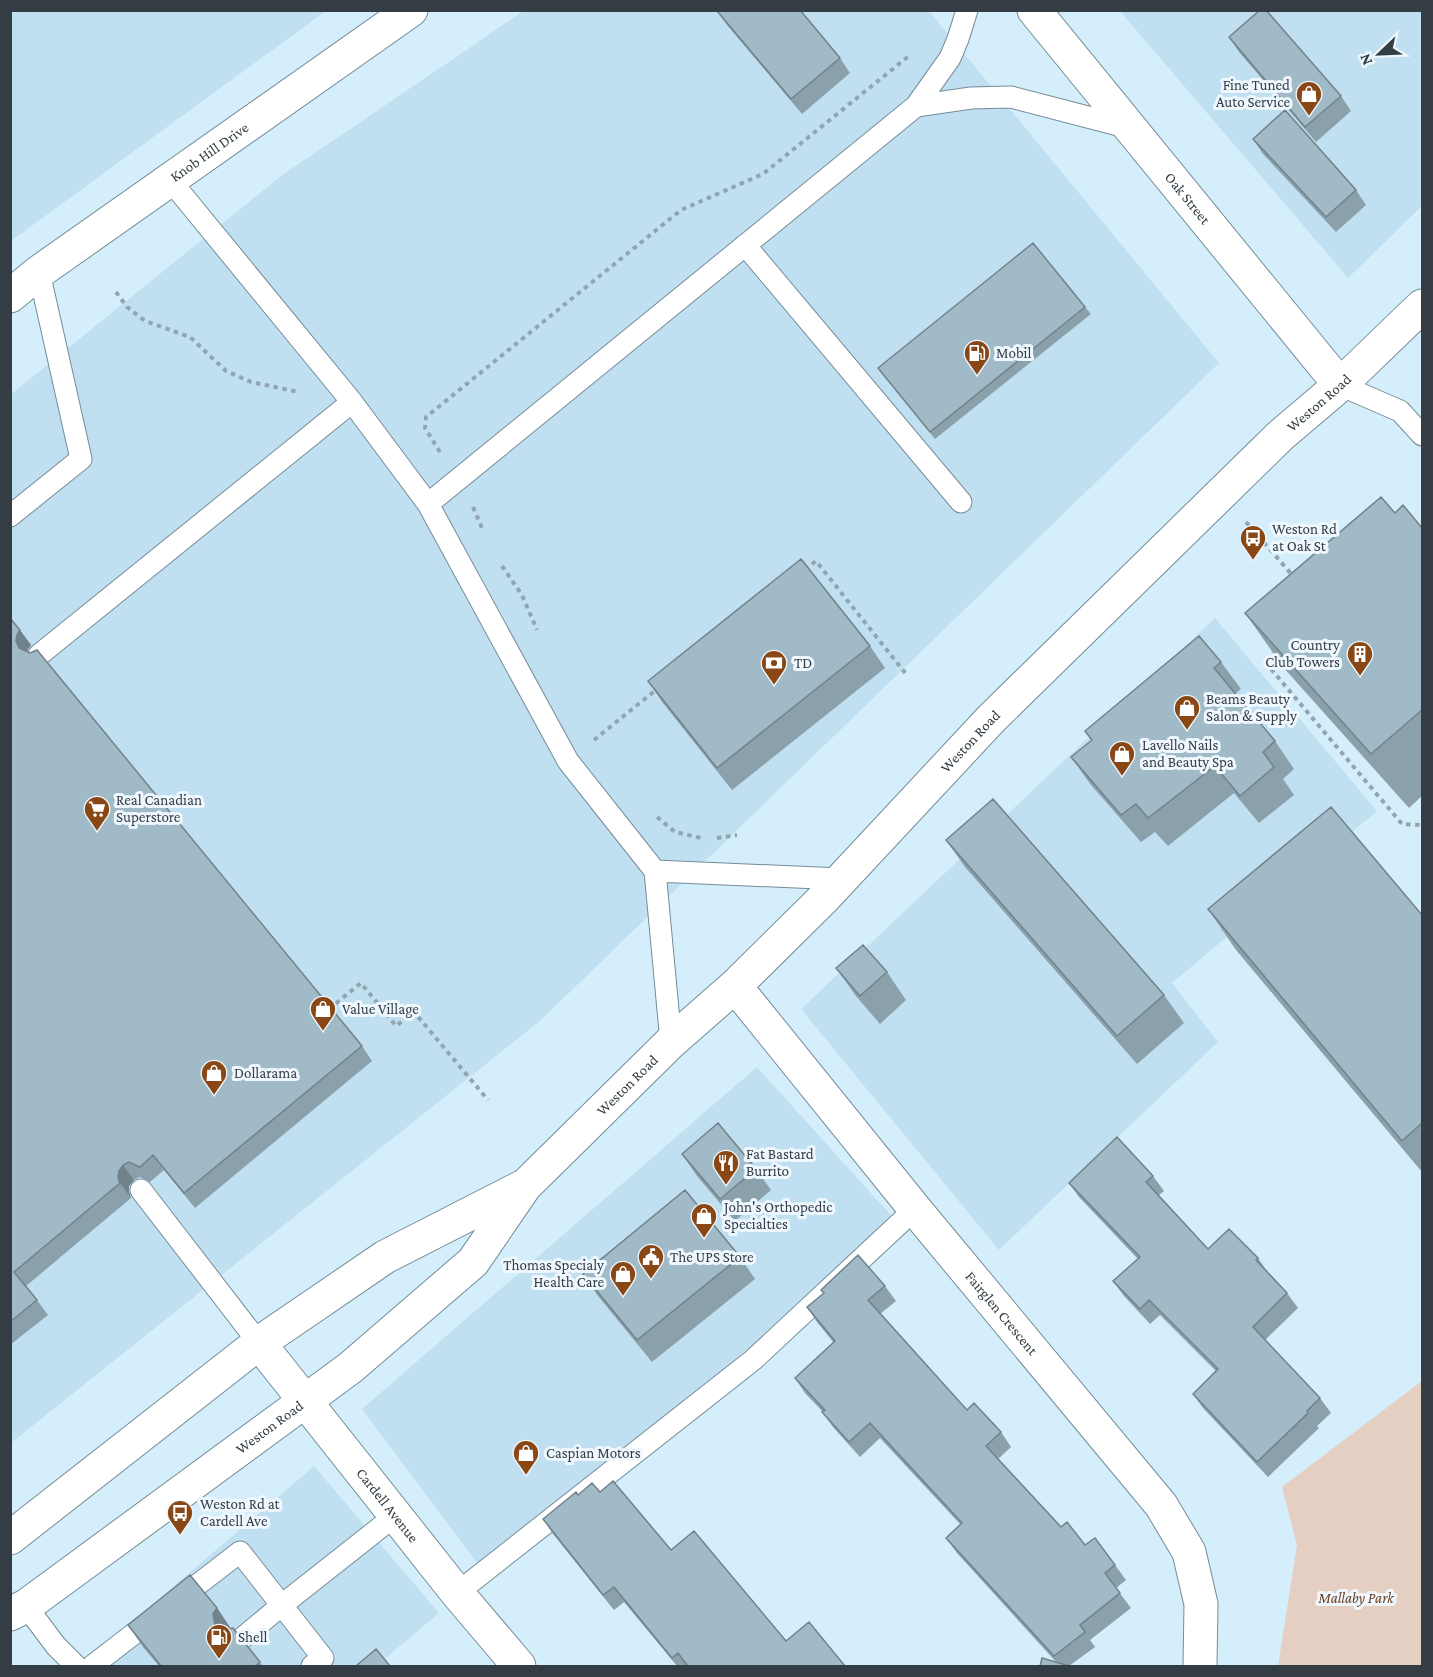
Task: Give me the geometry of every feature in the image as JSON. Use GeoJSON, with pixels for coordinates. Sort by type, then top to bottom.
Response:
{"type":"FeatureCollection","features":[{"type":"Feature","properties":{"kind":"main road","name":"Knob Hill Drive"},"geometry":{"type":"LineString","coordinates":[[10,296],[39,272],[411,10]]}},
{"type":"Feature","properties":{"kind":"main road","name":"Oak Street"},"geometry":{"type":"LineString","coordinates":[[1034,10],[1340,385]]}},
{"type":"Feature","properties":{"kind":"main road","name":"Weston Road"},"geometry":{"type":"LineString","coordinates":[[18,1610],[350,1368],[473,1262],[525,1186],[671,1042],[735,986],[841,879],[991,719],[1280,436],[1340,385],[1422,306]]}},
{"type":"Feature","properties":{"kind":"main road","name":"Fairglen Crescent"},"geometry":{"type":"LineString","coordinates":[[735,986],[915,1209],[1161,1505],[1189,1552],[1201,1604],[1200,1666]]}},
{"type":"Feature","properties":{"kind":"main road","name":"Weston Road"},"geometry":{"type":"LineString","coordinates":[[10,1538],[259,1343],[385,1257],[525,1186]]}},
{"type":"Feature","properties":{"kind":"main road","name":"Cardell Avenue"},"geometry":{"type":"LineString","coordinates":[[259,1343],[457,1593],[519,1666]]}},
{"type":"Feature","properties":{"kind":"lane"},"geometry":{"type":"LineString","coordinates":[[428,504],[916,106],[950,58],[967,10]]}},
{"type":"Feature","properties":{"kind":"lane"},"geometry":{"type":"LineString","coordinates":[[916,106],[971,98],[1011,98],[1130,128]]}},
{"type":"Feature","properties":{"kind":"lane"},"geometry":{"type":"LineString","coordinates":[[170,180],[352,402],[428,504],[568,762],[655,870],[671,1042]]}},
{"type":"Feature","properties":{"kind":"lane"},"geometry":{"type":"LineString","coordinates":[[746,245],[961,502]]}},
{"type":"Feature","properties":{"kind":"lane"},"geometry":{"type":"LineString","coordinates":[[10,516],[81,459],[39,272]]}},
{"type":"Feature","properties":{"kind":"lane"},"geometry":{"type":"LineString","coordinates":[[1340,385],[1401,411],[1422,435]]}},
{"type":"Feature","properties":{"kind":"lane"},"geometry":{"type":"LineString","coordinates":[[39,655],[352,402]]}},
{"type":"Feature","properties":{"kind":"lane"},"geometry":{"type":"LineString","coordinates":[[655,870],[841,879]]}},
{"type":"Feature","properties":{"kind":"lane"},"geometry":{"type":"LineString","coordinates":[[141,1190],[259,1343]]}},
{"type":"Feature","properties":{"kind":"lane"},"geometry":{"type":"LineString","coordinates":[[457,1593],[753,1360],[915,1209]]}},
{"type":"Feature","properties":{"kind":"lane"},"geometry":{"type":"LineString","coordinates":[[240,1640],[396,1515]]}},
{"type":"Feature","properties":{"kind":"lane"},"geometry":{"type":"LineString","coordinates":[[92,1666],[240,1552],[323,1658],[312,1666]]}},
{"type":"Feature","properties":{"kind":"lane"},"geometry":{"type":"LineString","coordinates":[[18,1610],[76,1666]]}},
{"type":"Feature","properties":{"kind":"path"},"geometry":{"type":"LineString","coordinates":[[486,538],[467,494],[425,428],[426,417],[681,210],[763,174],[915,50]]}},
{"type":"Feature","properties":{"kind":"path"},"geometry":{"type":"LineString","coordinates":[[116,292],[127,307],[145,321],[190,337],[226,370],[251,382],[352,402]]}},
{"type":"Feature","properties":{"kind":"path"},"geometry":{"type":"LineString","coordinates":[[1221,494],[1299,583]]}},
{"type":"Feature","properties":{"kind":"path"},"geometry":{"type":"LineString","coordinates":[[496,557],[522,595],[539,636]]}},
{"type":"Feature","properties":{"kind":"path"},"geometry":{"type":"LineString","coordinates":[[797,576],[816,561],[906,674]]}},
{"type":"Feature","properties":{"kind":"path"},"geometry":{"type":"LineString","coordinates":[[1271,669],[1402,824],[1422,825]]}},
{"type":"Feature","properties":{"kind":"path"},"geometry":{"type":"LineString","coordinates":[[594,740],[659,687]]}},
{"type":"Feature","properties":{"kind":"path"},"geometry":{"type":"LineString","coordinates":[[588,731],[598,745]]}},
{"type":"Feature","properties":{"kind":"path"},"geometry":{"type":"LineString","coordinates":[[651,810],[675,832],[707,840],[737,835]]}},
{"type":"Feature","properties":{"kind":"path"},"geometry":{"type":"LineString","coordinates":[[329,1009],[361,983],[396,1026],[414,1012],[488,1100]]}},
{"type":"Feature","properties":{"kind":"shaded area"},"geometry":{"type":"Polygon","coordinates":[[[11,10],[326,10],[326,11],[11,241],[11,10]]]}},
{"type":"Feature","properties":{"kind":"shaded area"},"geometry":{"type":"Polygon","coordinates":[[[525,10],[929,11],[1219,363],[541,1020],[11,1443],[10,395],[281,176],[525,10]]]}},
{"type":"Feature","properties":{"kind":"shaded area"},"geometry":{"type":"Polygon","coordinates":[[[1120,11],[1422,11],[1422,206],[1348,278],[1120,11]]]}},
{"type":"Feature","properties":{"kind":"shaded area"},"geometry":{"type":"Polygon","coordinates":[[[1215,618],[1377,811],[1172,983],[1218,1042],[999,1250],[801,1009],[1215,618]]]}},
{"type":"Feature","properties":{"kind":"shaded area"},"geometry":{"type":"Polygon","coordinates":[[[757,1067],[897,1222],[484,1572],[362,1409],[757,1067]]]}},
{"type":"Feature","properties":{"kind":"shaded area"},"geometry":{"type":"Polygon","coordinates":[[[314,1466],[439,1613],[376,1666],[81,1666],[314,1466]]]}},
{"type":"Feature","properties":{"kind":"green space","name":"Mallaby Park"},"geometry":{"type":"Polygon","coordinates":[[[1422,1381],[1422,1666],[1278,1666],[1297,1545],[1282,1487],[1422,1381]]]}},
{"type":"Feature","properties":{"kind":"building"},"geometry":{"type":"Polygon","coordinates":[[[800,10],[840,58],[791,99],[717,11],[800,10]]]}},
{"type":"Feature","properties":{"kind":"building"},"geometry":{"type":"Polygon","coordinates":[[[1260,10],[1266,10],[1341,96],[1305,127],[1229,37],[1260,10]]]}},
{"type":"Feature","properties":{"kind":"building"},"geometry":{"type":"Polygon","coordinates":[[[1285,110],[1356,190],[1326,217],[1253,139],[1285,110]]]}},
{"type":"Feature","properties":{"kind":"building"},"geometry":{"type":"Polygon","coordinates":[[[1033,243],[1085,307],[930,432],[878,368],[1033,243]]]}},
{"type":"Feature","properties":{"kind":"building"},"geometry":{"type":"Polygon","coordinates":[[[1381,497],[1395,513],[1403,505],[1422,528],[1422,710],[1371,754],[1245,613],[1381,497]]]}},
{"type":"Feature","properties":{"kind":"building","name":"TD"},"geometry":{"type":"Polygon","coordinates":[[[801,559],[870,646],[717,768],[648,681],[801,559]]]}},
{"type":"Feature","properties":{"kind":"building","name":"Real Canadian Superstore"},"geometry":{"type":"Polygon","coordinates":[[[10,618],[20,630],[16,641],[19,648],[30,653],[37,650],[362,1046],[184,1193],[153,1155],[140,1167],[129,1162],[123,1165],[118,1177],[120,1183],[14,1272],[37,1300],[10,1322],[10,618]]]}},
{"type":"Feature","properties":{"kind":"building"},"geometry":{"type":"Polygon","coordinates":[[[1199,636],[1221,662],[1214,668],[1275,741],[1263,752],[1274,767],[1240,796],[1215,766],[1148,818],[1136,804],[1121,815],[1071,757],[1092,740],[1085,731],[1199,636]]]}},
{"type":"Feature","properties":{"kind":"building"},"geometry":{"type":"Polygon","coordinates":[[[993,799],[1164,995],[1117,1036],[946,840],[993,799]]]}},
{"type":"Feature","properties":{"kind":"building"},"geometry":{"type":"Polygon","coordinates":[[[1331,807],[1422,915],[1422,1123],[1402,1141],[1208,909],[1331,807]]]}},
{"type":"Feature","properties":{"kind":"building"},"geometry":{"type":"Polygon","coordinates":[[[863,945],[887,972],[860,996],[836,968],[863,945]]]}},
{"type":"Feature","properties":{"kind":"building"},"geometry":{"type":"Polygon","coordinates":[[[718,1123],[756,1169],[720,1199],[682,1154],[718,1123]]]}},
{"type":"Feature","properties":{"kind":"building"},"geometry":{"type":"Polygon","coordinates":[[[1117,1137],[1153,1176],[1146,1182],[1208,1249],[1229,1229],[1258,1258],[1256,1260],[1287,1293],[1253,1327],[1320,1398],[1307,1411],[1308,1413],[1257,1462],[1193,1394],[1218,1369],[1149,1300],[1140,1309],[1113,1281],[1140,1257],[1069,1183],[1117,1137]]]}},
{"type":"Feature","properties":{"kind":"building"},"geometry":{"type":"Polygon","coordinates":[[[685,1190],[740,1257],[637,1340],[583,1274],[685,1190]]]}},
{"type":"Feature","properties":{"kind":"building"},"geometry":{"type":"Polygon","coordinates":[[[858,1255],[885,1286],[868,1300],[967,1410],[974,1403],[1001,1432],[986,1446],[1061,1527],[1067,1522],[1085,1545],[1095,1538],[1115,1565],[1105,1573],[1120,1593],[1080,1625],[1085,1632],[1054,1656],[946,1538],[962,1523],[870,1423],[849,1442],[822,1412],[825,1410],[795,1378],[835,1341],[807,1307],[824,1293],[821,1290],[858,1255]]]}},
{"type":"Feature","properties":{"kind":"building"},"geometry":{"type":"Polygon","coordinates":[[[613,1481],[671,1550],[694,1531],[786,1641],[809,1622],[845,1666],[688,1666],[678,1653],[672,1658],[614,1587],[603,1595],[543,1519],[576,1492],[578,1495],[592,1483],[600,1492],[613,1481]]]}},
{"type":"Feature","properties":{"kind":"building"},"geometry":{"type":"Polygon","coordinates":[[[190,1575],[217,1608],[213,1614],[215,1626],[221,1630],[233,1628],[260,1662],[255,1666],[161,1666],[128,1625],[190,1575]]]}},
{"type":"Feature","properties":{"kind":"building"},"geometry":{"type":"Polygon","coordinates":[[[376,1649],[390,1666],[356,1666],[376,1649]]]}},
{"type":"Feature","properties":{"kind":"building"},"geometry":{"type":"Polygon","coordinates":[[[1042,1658],[1069,1666],[1040,1666],[1042,1658]]]}},
{"type":"Feature","properties":{"kind":"place","name":"Fine Tuned Auto Service"},"geometry":{"type":"Point","coordinates":[1309,117]}},
{"type":"Feature","properties":{"kind":"place","name":"Mobil"},"geometry":{"type":"Point","coordinates":[977,376]}},
{"type":"Feature","properties":{"kind":"place","name":"Weston Rd at Oak St"},"geometry":{"type":"Point","coordinates":[1253,561]}},
{"type":"Feature","properties":{"kind":"place","name":"Country Club Towers"},"geometry":{"type":"Point","coordinates":[1360,677]}},
{"type":"Feature","properties":{"kind":"place","name":"TD"},"geometry":{"type":"Point","coordinates":[774,686]}},
{"type":"Feature","properties":{"kind":"place","name":"Beams Beauty Salon & Supply"},"geometry":{"type":"Point","coordinates":[1187,731]}},
{"type":"Feature","properties":{"kind":"place","name":"Lavello Nails and Beauty Spa"},"geometry":{"type":"Point","coordinates":[1122,777]}},
{"type":"Feature","properties":{"kind":"place","name":"Real Canadian Superstore"},"geometry":{"type":"Point","coordinates":[97,832]}},
{"type":"Feature","properties":{"kind":"place","name":"Value Village"},"geometry":{"type":"Point","coordinates":[323,1032]}},
{"type":"Feature","properties":{"kind":"place","name":"Dollarama"},"geometry":{"type":"Point","coordinates":[214,1096]}},
{"type":"Feature","properties":{"kind":"place","name":"Fat Bastard Burrito"},"geometry":{"type":"Point","coordinates":[726,1186]}},
{"type":"Feature","properties":{"kind":"place","name":"John's Orthopedic Specialties"},"geometry":{"type":"Point","coordinates":[704,1239]}},
{"type":"Feature","properties":{"kind":"place","name":"The UPS Store"},"geometry":{"type":"Point","coordinates":[651,1280]}},
{"type":"Feature","properties":{"kind":"place","name":"Thomas Specialy Health Care"},"geometry":{"type":"Point","coordinates":[623,1297]}},
{"type":"Feature","properties":{"kind":"place","name":"Caspian Motors"},"geometry":{"type":"Point","coordinates":[526,1476]}},
{"type":"Feature","properties":{"kind":"place","name":"Weston Rd at Cardell Ave"},"geometry":{"type":"Point","coordinates":[180,1536]}},
{"type":"Feature","properties":{"kind":"place","name":"Shell"},"geometry":{"type":"Point","coordinates":[219,1660]}}]}
